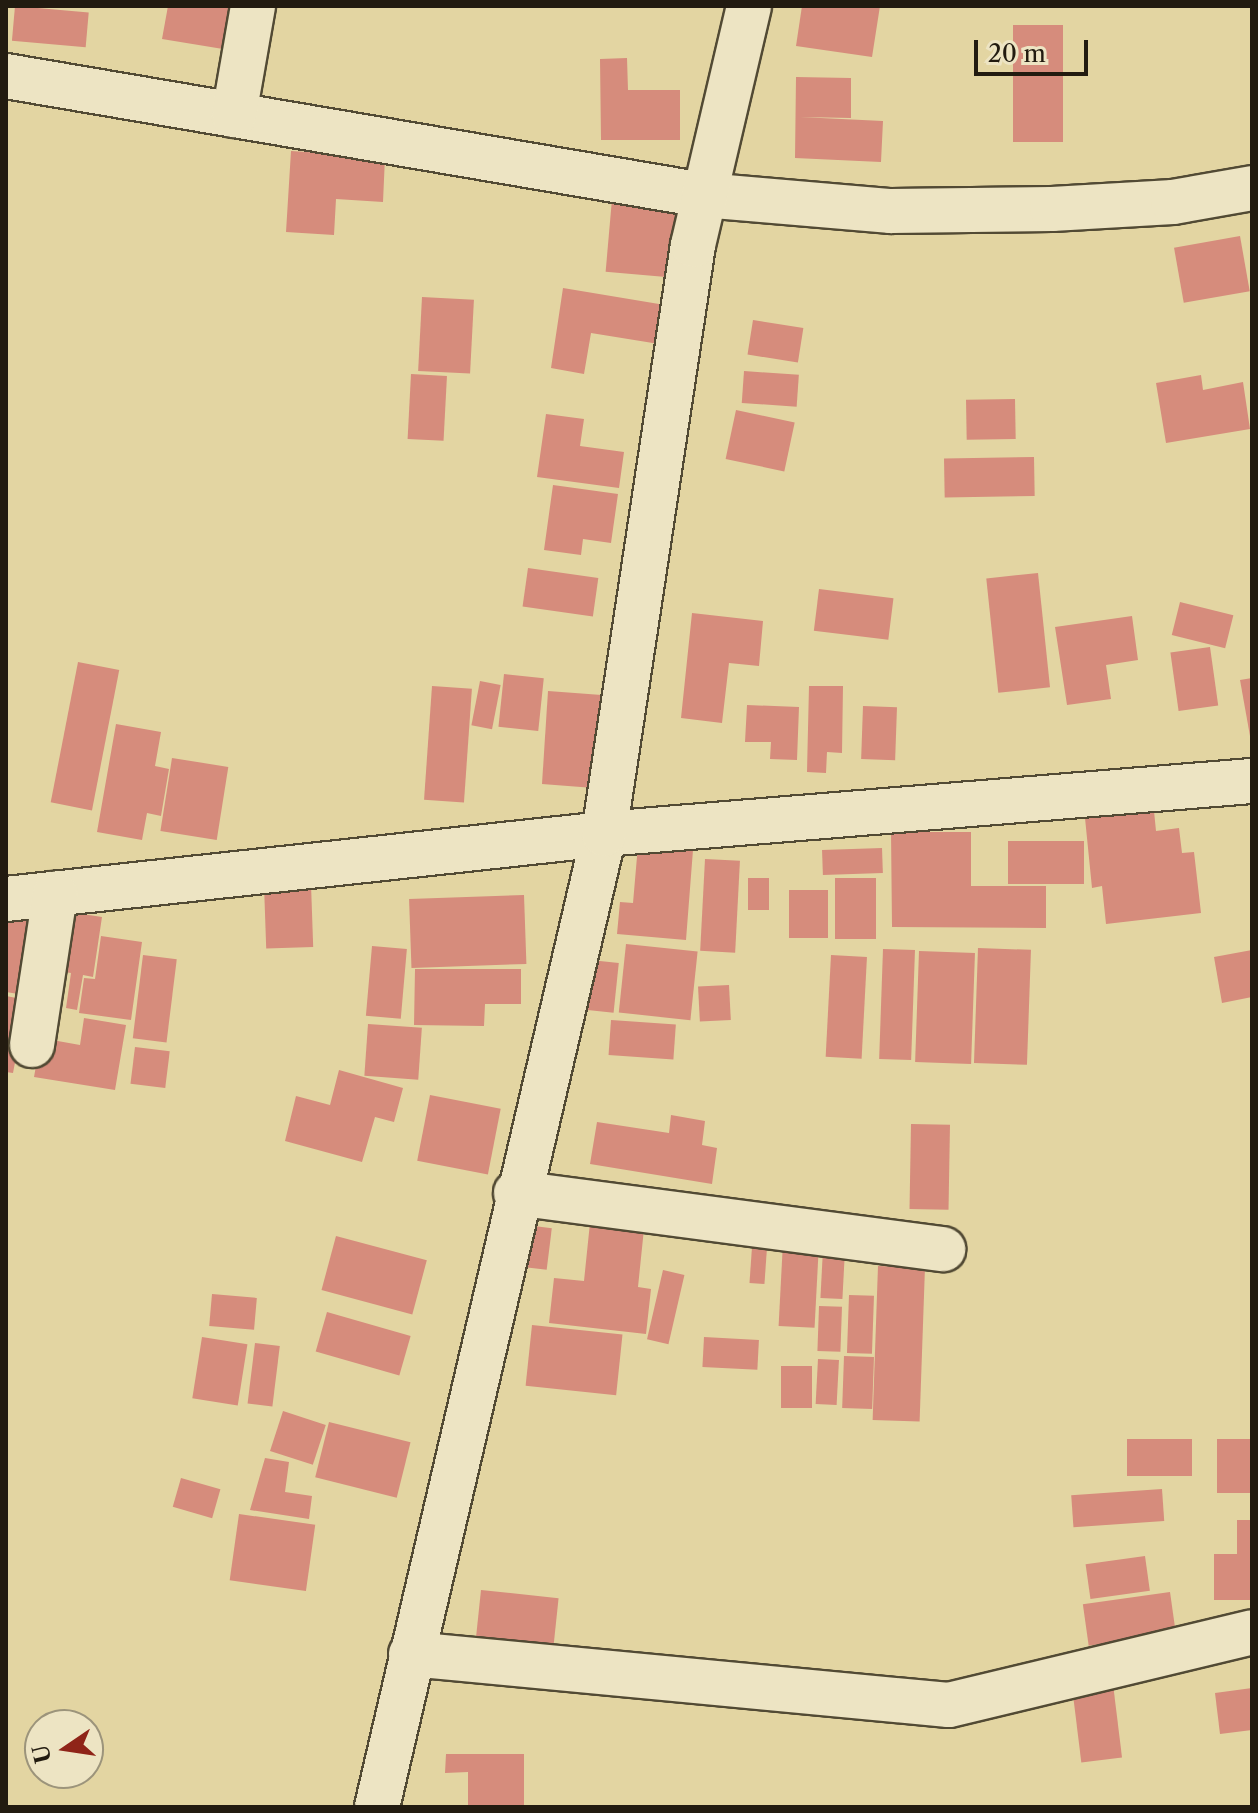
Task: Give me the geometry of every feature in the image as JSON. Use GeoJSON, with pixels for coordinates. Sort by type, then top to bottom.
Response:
{"type":"FeatureCollection","features":[{"type":"Feature","properties":{"kind":"street"},"geometry":{"type":"LineString","coordinates":[[234,115],[253,6]]}},
{"type":"Feature","properties":{"kind":"street"},"geometry":{"type":"LineString","coordinates":[[377,1807],[516,1193],[604,834],[703,195],[749,6]]}},
{"type":"Feature","properties":{"kind":"street"},"geometry":{"type":"LineString","coordinates":[[6,76],[703,195],[891,211],[1158,203],[1252,188]]}},
{"type":"Feature","properties":{"kind":"street"},"geometry":{"type":"LineString","coordinates":[[6,899],[604,834],[1252,781]]}},
{"type":"Feature","properties":{"kind":"street"},"geometry":{"type":"LineString","coordinates":[[32,1045],[55,894]]}},
{"type":"Feature","properties":{"kind":"street"},"geometry":{"type":"LineString","coordinates":[[516,1193],[943,1249]]}},
{"type":"Feature","properties":{"kind":"street"},"geometry":{"type":"LineString","coordinates":[[411,1654],[949,1705],[1252,1632]]}},
{"type":"Feature","properties":{"kind":"building"},"geometry":{"type":"Polygon","coordinates":[[[15,6],[89,12],[86,47],[12,41],[15,6]]]}},
{"type":"Feature","properties":{"kind":"building"},"geometry":{"type":"Polygon","coordinates":[[[168,6],[230,6],[223,49],[162,39],[168,6]]]}},
{"type":"Feature","properties":{"kind":"building"},"geometry":{"type":"Polygon","coordinates":[[[802,6],[880,6],[872,57],[796,46],[802,6]]]}},
{"type":"Feature","properties":{"kind":"building"},"geometry":{"type":"Polygon","coordinates":[[[1013,25],[1063,25],[1063,142],[1013,142],[1013,25]]]}},
{"type":"Feature","properties":{"kind":"building"},"geometry":{"type":"Polygon","coordinates":[[[627,58],[628,90],[680,90],[680,140],[601,140],[600,59],[627,58]]]}},
{"type":"Feature","properties":{"kind":"building"},"geometry":{"type":"Polygon","coordinates":[[[796,77],[851,78],[851,118],[800,117],[883,121],[881,162],[795,158],[796,77]]]}},
{"type":"Feature","properties":{"kind":"building"},"geometry":{"type":"Polygon","coordinates":[[[291,151],[385,157],[383,202],[336,199],[334,235],[286,232],[291,151]]]}},
{"type":"Feature","properties":{"kind":"building"},"geometry":{"type":"Polygon","coordinates":[[[612,199],[687,206],[680,278],[606,272],[612,199]]]}},
{"type":"Feature","properties":{"kind":"building"},"geometry":{"type":"Polygon","coordinates":[[[1240,236],[1250,291],[1184,303],[1174,248],[1240,236]]]}},
{"type":"Feature","properties":{"kind":"building"},"geometry":{"type":"Polygon","coordinates":[[[563,288],[665,305],[659,344],[591,333],[584,374],[551,368],[563,288]]]}},
{"type":"Feature","properties":{"kind":"building"},"geometry":{"type":"Polygon","coordinates":[[[422,297],[474,300],[470,374],[418,371],[422,297]]]}},
{"type":"Feature","properties":{"kind":"building"},"geometry":{"type":"Polygon","coordinates":[[[753,320],[803,328],[798,363],[748,355],[753,320]]]}},
{"type":"Feature","properties":{"kind":"building"},"geometry":{"type":"Polygon","coordinates":[[[744,371],[799,375],[797,407],[742,403],[744,371]]]}},
{"type":"Feature","properties":{"kind":"building"},"geometry":{"type":"Polygon","coordinates":[[[411,374],[447,376],[444,441],[408,439],[411,374]]]}},
{"type":"Feature","properties":{"kind":"building"},"geometry":{"type":"Polygon","coordinates":[[[1201,375],[1203,390],[1243,382],[1250,429],[1166,443],[1156,383],[1201,375]]]}},
{"type":"Feature","properties":{"kind":"building"},"geometry":{"type":"Polygon","coordinates":[[[1015,399],[1016,439],[967,440],[966,400],[1015,399]]]}},
{"type":"Feature","properties":{"kind":"building"},"geometry":{"type":"Polygon","coordinates":[[[736,410],[795,422],[784,471],[726,459],[736,410]]]}},
{"type":"Feature","properties":{"kind":"building"},"geometry":{"type":"Polygon","coordinates":[[[546,414],[584,419],[580,446],[624,452],[619,488],[537,477],[546,414]]]}},
{"type":"Feature","properties":{"kind":"building"},"geometry":{"type":"Polygon","coordinates":[[[1034,457],[1035,496],[945,498],[944,459],[1034,457]]]}},
{"type":"Feature","properties":{"kind":"building"},"geometry":{"type":"Polygon","coordinates":[[[553,485],[618,494],[611,543],[583,539],[581,555],[544,550],[553,485]]]}},
{"type":"Feature","properties":{"kind":"building"},"geometry":{"type":"Polygon","coordinates":[[[528,568],[598,578],[593,617],[523,607],[528,568]]]}},
{"type":"Feature","properties":{"kind":"building"},"geometry":{"type":"Polygon","coordinates":[[[1038,573],[1050,687],[998,693],[986,578],[1038,573]]]}},
{"type":"Feature","properties":{"kind":"building"},"geometry":{"type":"Polygon","coordinates":[[[819,589],[893,598],[888,640],[814,631],[819,589]]]}},
{"type":"Feature","properties":{"kind":"building"},"geometry":{"type":"Polygon","coordinates":[[[1180,602],[1233,615],[1225,648],[1172,635],[1180,602]]]}},
{"type":"Feature","properties":{"kind":"building"},"geometry":{"type":"Polygon","coordinates":[[[692,613],[763,621],[759,666],[729,663],[722,723],[681,718],[692,613]]]}},
{"type":"Feature","properties":{"kind":"building"},"geometry":{"type":"Polygon","coordinates":[[[1132,616],[1138,660],[1106,665],[1111,699],[1067,705],[1055,627],[1132,616]]]}},
{"type":"Feature","properties":{"kind":"building"},"geometry":{"type":"Polygon","coordinates":[[[1210,647],[1218,705],[1179,711],[1170,653],[1210,647]]]}},
{"type":"Feature","properties":{"kind":"building"},"geometry":{"type":"Polygon","coordinates":[[[78,662],[119,670],[92,810],[51,802],[78,662]]]}},
{"type":"Feature","properties":{"kind":"building"},"geometry":{"type":"Polygon","coordinates":[[[504,674],[544,678],[538,731],[498,727],[504,674]]]}},
{"type":"Feature","properties":{"kind":"building"},"geometry":{"type":"Polygon","coordinates":[[[1252,678],[1252,736],[1250,736],[1240,680],[1252,678]]]}},
{"type":"Feature","properties":{"kind":"building"},"geometry":{"type":"Polygon","coordinates":[[[480,681],[501,685],[492,729],[471,725],[480,681]]]}},
{"type":"Feature","properties":{"kind":"building"},"geometry":{"type":"Polygon","coordinates":[[[432,686],[472,689],[464,803],[424,800],[432,686]]]}},
{"type":"Feature","properties":{"kind":"building"},"geometry":{"type":"Polygon","coordinates":[[[809,686],[843,686],[842,753],[827,752],[826,773],[807,772],[809,686]]]}},
{"type":"Feature","properties":{"kind":"building"},"geometry":{"type":"Polygon","coordinates":[[[548,691],[615,696],[594,788],[542,784],[548,691]]]}},
{"type":"Feature","properties":{"kind":"building"},"geometry":{"type":"Polygon","coordinates":[[[747,705],[799,707],[797,760],[770,759],[771,742],[745,742],[747,705]]]}},
{"type":"Feature","properties":{"kind":"building"},"geometry":{"type":"Polygon","coordinates":[[[863,706],[897,707],[895,760],[861,759],[863,706]]]}},
{"type":"Feature","properties":{"kind":"building"},"geometry":{"type":"Polygon","coordinates":[[[116,724],[161,732],[155,766],[169,769],[161,816],[147,813],[142,840],[97,832],[116,724]]]}},
{"type":"Feature","properties":{"kind":"building"},"geometry":{"type":"Polygon","coordinates":[[[172,758],[228,767],[217,840],[160,831],[172,758]]]}},
{"type":"Feature","properties":{"kind":"building"},"geometry":{"type":"Polygon","coordinates":[[[1154,811],[1156,831],[1179,828],[1182,853],[1194,852],[1201,913],[1106,924],[1102,886],[1092,888],[1085,818],[1154,811]]]}},
{"type":"Feature","properties":{"kind":"building"},"geometry":{"type":"Polygon","coordinates":[[[891,832],[971,832],[971,886],[1046,886],[1046,928],[892,927],[891,832]]]}},
{"type":"Feature","properties":{"kind":"building"},"geometry":{"type":"Polygon","coordinates":[[[1008,841],[1084,841],[1084,884],[1008,884],[1008,841]]]}},
{"type":"Feature","properties":{"kind":"building"},"geometry":{"type":"Polygon","coordinates":[[[638,845],[693,850],[686,940],[617,934],[620,902],[633,903],[638,845]]]}},
{"type":"Feature","properties":{"kind":"building"},"geometry":{"type":"Polygon","coordinates":[[[882,848],[883,873],[823,875],[822,850],[882,848]]]}},
{"type":"Feature","properties":{"kind":"building"},"geometry":{"type":"Polygon","coordinates":[[[705,859],[740,861],[735,953],[700,951],[705,859]]]}},
{"type":"Feature","properties":{"kind":"building"},"geometry":{"type":"Polygon","coordinates":[[[748,878],[769,878],[769,910],[748,910],[748,878]]]}},
{"type":"Feature","properties":{"kind":"building"},"geometry":{"type":"Polygon","coordinates":[[[835,878],[876,878],[876,939],[835,939],[835,878]]]}},
{"type":"Feature","properties":{"kind":"building"},"geometry":{"type":"Polygon","coordinates":[[[311,884],[313,947],[266,949],[264,886],[311,884]]]}},
{"type":"Feature","properties":{"kind":"building"},"geometry":{"type":"Polygon","coordinates":[[[789,890],[828,890],[828,938],[789,938],[789,890]]]}},
{"type":"Feature","properties":{"kind":"building"},"geometry":{"type":"Polygon","coordinates":[[[524,895],[526,964],[411,968],[409,899],[524,895]]]}},
{"type":"Feature","properties":{"kind":"building"},"geometry":{"type":"Polygon","coordinates":[[[6,911],[45,918],[31,996],[6,992],[6,911]]]}},
{"type":"Feature","properties":{"kind":"building"},"geometry":{"type":"Polygon","coordinates":[[[62,911],[102,917],[93,977],[83,975],[77,1010],[66,1008],[71,973],[52,970],[62,911]]]}},
{"type":"Feature","properties":{"kind":"building"},"geometry":{"type":"Polygon","coordinates":[[[101,936],[142,942],[131,1020],[79,1013],[84,978],[95,979],[101,936]]]}},
{"type":"Feature","properties":{"kind":"building"},"geometry":{"type":"Polygon","coordinates":[[[626,944],[698,952],[690,1020],[619,1013],[626,944]]]}},
{"type":"Feature","properties":{"kind":"building"},"geometry":{"type":"Polygon","coordinates":[[[372,946],[407,949],[401,1019],[366,1016],[372,946]]]}},
{"type":"Feature","properties":{"kind":"building"},"geometry":{"type":"Polygon","coordinates":[[[978,948],[1031,950],[1027,1065],[974,1063],[978,948]]]}},
{"type":"Feature","properties":{"kind":"building"},"geometry":{"type":"Polygon","coordinates":[[[883,949],[915,950],[911,1060],[879,1059],[883,949]]]}},
{"type":"Feature","properties":{"kind":"building"},"geometry":{"type":"Polygon","coordinates":[[[1252,950],[1252,997],[1222,1003],[1214,957],[1252,950]]]}},
{"type":"Feature","properties":{"kind":"building"},"geometry":{"type":"Polygon","coordinates":[[[919,951],[975,953],[971,1064],[915,1062],[919,951]]]}},
{"type":"Feature","properties":{"kind":"building"},"geometry":{"type":"Polygon","coordinates":[[[143,955],[177,959],[167,1043],[133,1038],[143,955]]]}},
{"type":"Feature","properties":{"kind":"building"},"geometry":{"type":"Polygon","coordinates":[[[831,955],[867,957],[862,1059],[826,1057],[831,955]]]}},
{"type":"Feature","properties":{"kind":"building"},"geometry":{"type":"Polygon","coordinates":[[[581,959],[619,963],[614,1013],[576,1009],[581,959]]]}},
{"type":"Feature","properties":{"kind":"building"},"geometry":{"type":"Polygon","coordinates":[[[415,969],[521,969],[521,1004],[485,1004],[484,1026],[414,1025],[415,969]]]}},
{"type":"Feature","properties":{"kind":"building"},"geometry":{"type":"Polygon","coordinates":[[[729,985],[731,1020],[700,1022],[698,987],[729,985]]]}},
{"type":"Feature","properties":{"kind":"building"},"geometry":{"type":"Polygon","coordinates":[[[6,996],[27,1000],[13,1073],[6,1072],[6,996]]]}},
{"type":"Feature","properties":{"kind":"building"},"geometry":{"type":"Polygon","coordinates":[[[84,1018],[126,1025],[115,1090],[34,1077],[41,1038],[80,1045],[84,1018]]]}},
{"type":"Feature","properties":{"kind":"building"},"geometry":{"type":"Polygon","coordinates":[[[611,1020],[676,1025],[673,1059],[609,1055],[611,1020]]]}},
{"type":"Feature","properties":{"kind":"building"},"geometry":{"type":"Polygon","coordinates":[[[368,1024],[422,1028],[418,1080],[364,1076],[368,1024]]]}},
{"type":"Feature","properties":{"kind":"building"},"geometry":{"type":"Polygon","coordinates":[[[135,1047],[170,1051],[165,1088],[130,1084],[135,1047]]]}},
{"type":"Feature","properties":{"kind":"building"},"geometry":{"type":"Polygon","coordinates":[[[339,1070],[403,1088],[394,1122],[375,1117],[362,1162],[285,1141],[296,1096],[330,1105],[339,1070]]]}},
{"type":"Feature","properties":{"kind":"building"},"geometry":{"type":"Polygon","coordinates":[[[430,1095],[501,1109],[488,1175],[417,1161],[430,1095]]]}},
{"type":"Feature","properties":{"kind":"building"},"geometry":{"type":"Polygon","coordinates":[[[671,1115],[705,1121],[702,1145],[717,1148],[712,1184],[590,1164],[597,1122],[669,1133],[671,1115]]]}},
{"type":"Feature","properties":{"kind":"building"},"geometry":{"type":"Polygon","coordinates":[[[911,1124],[950,1125],[949,1210],[910,1209],[911,1124]]]}},
{"type":"Feature","properties":{"kind":"building"},"geometry":{"type":"Polygon","coordinates":[[[591,1213],[645,1219],[638,1287],[651,1289],[646,1334],[549,1323],[554,1278],[584,1281],[591,1213]]]}},
{"type":"Feature","properties":{"kind":"building"},"geometry":{"type":"Polygon","coordinates":[[[526,1225],[552,1228],[547,1270],[521,1267],[526,1225]]]}},
{"type":"Feature","properties":{"kind":"building"},"geometry":{"type":"Polygon","coordinates":[[[336,1236],[427,1260],[412,1314],[322,1290],[336,1236]]]}},
{"type":"Feature","properties":{"kind":"building"},"geometry":{"type":"Polygon","coordinates":[[[783,1242],[819,1244],[815,1328],[779,1326],[783,1242]]]}},
{"type":"Feature","properties":{"kind":"building"},"geometry":{"type":"Polygon","coordinates":[[[752,1247],[767,1248],[764,1284],[749,1283],[752,1247]]]}},
{"type":"Feature","properties":{"kind":"building"},"geometry":{"type":"Polygon","coordinates":[[[823,1249],[845,1250],[842,1299],[820,1298],[823,1249]]]}},
{"type":"Feature","properties":{"kind":"building"},"geometry":{"type":"Polygon","coordinates":[[[878,1266],[925,1268],[920,1422],[873,1420],[878,1266]]]}},
{"type":"Feature","properties":{"kind":"building"},"geometry":{"type":"Polygon","coordinates":[[[663,1270],[684,1275],[668,1344],[647,1339],[663,1270]]]}},
{"type":"Feature","properties":{"kind":"building"},"geometry":{"type":"Polygon","coordinates":[[[212,1294],[257,1298],[254,1330],[209,1326],[212,1294]]]}},
{"type":"Feature","properties":{"kind":"building"},"geometry":{"type":"Polygon","coordinates":[[[849,1295],[874,1296],[872,1354],[847,1353],[849,1295]]]}},
{"type":"Feature","properties":{"kind":"building"},"geometry":{"type":"Polygon","coordinates":[[[819,1306],[842,1307],[840,1352],[817,1351],[819,1306]]]}},
{"type":"Feature","properties":{"kind":"building"},"geometry":{"type":"Polygon","coordinates":[[[327,1312],[411,1336],[399,1375],[316,1351],[327,1312]]]}},
{"type":"Feature","properties":{"kind":"building"},"geometry":{"type":"Polygon","coordinates":[[[532,1325],[623,1335],[616,1395],[526,1386],[532,1325]]]}},
{"type":"Feature","properties":{"kind":"building"},"geometry":{"type":"Polygon","coordinates":[[[202,1337],[247,1344],[238,1405],[192,1398],[202,1337]]]}},
{"type":"Feature","properties":{"kind":"building"},"geometry":{"type":"Polygon","coordinates":[[[704,1337],[759,1340],[757,1370],[702,1367],[704,1337]]]}},
{"type":"Feature","properties":{"kind":"building"},"geometry":{"type":"Polygon","coordinates":[[[255,1343],[280,1346],[272,1407],[248,1404],[255,1343]]]}},
{"type":"Feature","properties":{"kind":"building"},"geometry":{"type":"Polygon","coordinates":[[[844,1356],[874,1357],[872,1409],[842,1408],[844,1356]]]}},
{"type":"Feature","properties":{"kind":"building"},"geometry":{"type":"Polygon","coordinates":[[[818,1359],[839,1360],[837,1405],[816,1404],[818,1359]]]}},
{"type":"Feature","properties":{"kind":"building"},"geometry":{"type":"Polygon","coordinates":[[[781,1366],[812,1366],[812,1408],[781,1408],[781,1366]]]}},
{"type":"Feature","properties":{"kind":"building"},"geometry":{"type":"Polygon","coordinates":[[[283,1411],[326,1425],[313,1465],[270,1451],[283,1411]]]}},
{"type":"Feature","properties":{"kind":"building"},"geometry":{"type":"Polygon","coordinates":[[[329,1422],[411,1442],[397,1498],[315,1477],[329,1422]]]}},
{"type":"Feature","properties":{"kind":"building"},"geometry":{"type":"Polygon","coordinates":[[[1127,1439],[1192,1439],[1192,1476],[1127,1476],[1127,1439]]]}},
{"type":"Feature","properties":{"kind":"building"},"geometry":{"type":"Polygon","coordinates":[[[1217,1439],[1252,1439],[1252,1493],[1217,1493],[1217,1439]]]}},
{"type":"Feature","properties":{"kind":"building"},"geometry":{"type":"Polygon","coordinates":[[[265,1458],[289,1462],[285,1492],[312,1496],[309,1519],[250,1510],[265,1458]]]}},
{"type":"Feature","properties":{"kind":"building"},"geometry":{"type":"Polygon","coordinates":[[[181,1478],[220,1489],[212,1518],[173,1507],[181,1478]]]}},
{"type":"Feature","properties":{"kind":"building"},"geometry":{"type":"Polygon","coordinates":[[[1162,1489],[1164,1521],[1073,1527],[1071,1495],[1162,1489]]]}},
{"type":"Feature","properties":{"kind":"building"},"geometry":{"type":"Polygon","coordinates":[[[239,1514],[315,1525],[306,1591],[230,1580],[239,1514]]]}},
{"type":"Feature","properties":{"kind":"building"},"geometry":{"type":"Polygon","coordinates":[[[1237,1520],[1252,1520],[1252,1600],[1214,1600],[1214,1554],[1237,1554],[1237,1520]]]}},
{"type":"Feature","properties":{"kind":"building"},"geometry":{"type":"Polygon","coordinates":[[[1145,1556],[1150,1591],[1090,1599],[1086,1564],[1145,1556]]]}},
{"type":"Feature","properties":{"kind":"building"},"geometry":{"type":"Polygon","coordinates":[[[481,1590],[559,1598],[553,1655],[475,1647],[481,1590]]]}},
{"type":"Feature","properties":{"kind":"building"},"geometry":{"type":"Polygon","coordinates":[[[1170,1592],[1176,1634],[1089,1646],[1083,1604],[1170,1592]]]}},
{"type":"Feature","properties":{"kind":"building"},"geometry":{"type":"Polygon","coordinates":[[[1113,1684],[1122,1757],[1081,1762],[1072,1689],[1113,1684]]]}},
{"type":"Feature","properties":{"kind":"building"},"geometry":{"type":"Polygon","coordinates":[[[1252,1688],[1252,1730],[1220,1734],[1215,1693],[1252,1688]]]}},
{"type":"Feature","properties":{"kind":"building"},"geometry":{"type":"Polygon","coordinates":[[[446,1754],[524,1754],[524,1807],[468,1807],[468,1772],[445,1773],[446,1754]]]}}]}
